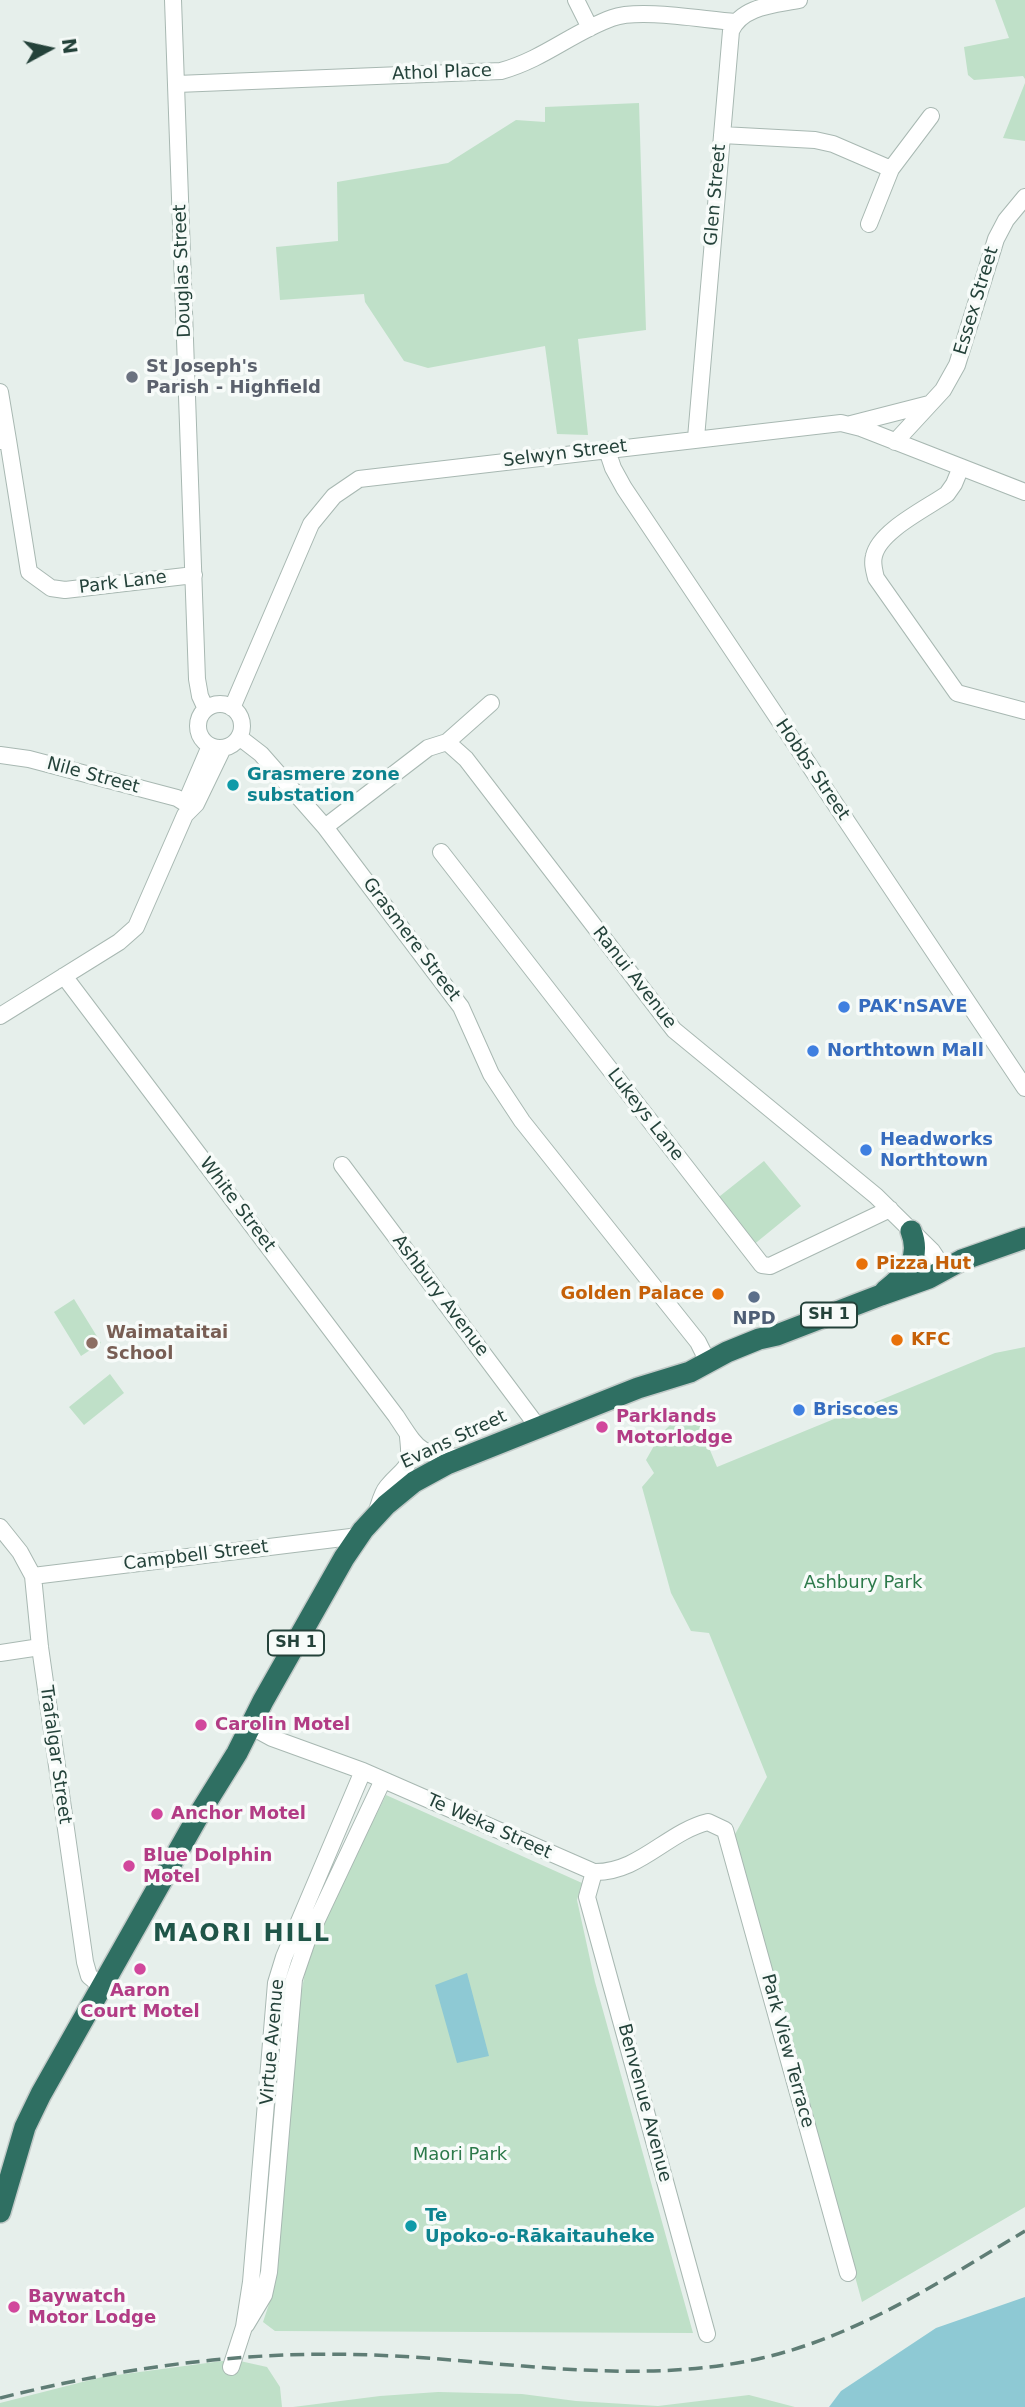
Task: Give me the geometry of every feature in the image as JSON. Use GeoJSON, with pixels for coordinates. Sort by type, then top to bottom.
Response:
{"type":"FeatureCollection","features":[{"type":"Feature","properties":{"kind":"highway"},"geometry":{"type":"LineString","coordinates":[[881,1295],[901,1278],[914,1260],[915,1241],[911,1231]]}},
{"type":"Feature","properties":{"kind":"highway","name":"Evans Street"},"geometry":{"type":"LineString","coordinates":[[0,2212],[25,2127],[101,1986],[359,1536],[399,1493],[414,1482],[465,1457],[538,1427],[638,1388],[690,1372],[760,1339],[929,1278],[995,1247],[1025,1238]]}},
{"type":"Feature","properties":{"kind":"street","name":"Douglas Street"},"geometry":{"type":"LineString","coordinates":[[173,0],[197,679],[206,709]]}},
{"type":"Feature","properties":{"kind":"street"},"geometry":{"type":"LineString","coordinates":[[576,0],[590,28]]}},
{"type":"Feature","properties":{"kind":"street"},"geometry":{"type":"LineString","coordinates":[[735,22],[748,12],[799,0]]}},
{"type":"Feature","properties":{"kind":"street","name":"Athol Place"},"geometry":{"type":"LineString","coordinates":[[177,84],[501,71],[532,60],[614,17],[638,14],[735,22]]}},
{"type":"Feature","properties":{"kind":"street","name":"Glen Street"},"geometry":{"type":"LineString","coordinates":[[696,438],[730,40],[735,22]]}},
{"type":"Feature","properties":{"kind":"street"},"geometry":{"type":"LineString","coordinates":[[869,224],[891,169],[932,116]]}},
{"type":"Feature","properties":{"kind":"street"},"geometry":{"type":"LineString","coordinates":[[722,135],[815,140],[833,144],[891,169]]}},
{"type":"Feature","properties":{"kind":"street","name":"Essex Street"},"geometry":{"type":"LineString","coordinates":[[895,442],[950,381],[996,239],[1006,220],[1025,197]]}},
{"type":"Feature","properties":{"kind":"street","name":"Park Lane"},"geometry":{"type":"LineString","coordinates":[[0,392],[4,441],[29,572],[51,588],[78,589],[194,575]]}},
{"type":"Feature","properties":{"kind":"street"},"geometry":{"type":"LineString","coordinates":[[850,424],[929,404]]}},
{"type":"Feature","properties":{"kind":"street","name":"Selwyn Street"},"geometry":{"type":"LineString","coordinates":[[232,708],[311,524],[334,496],[359,479],[696,438],[850,424],[1025,492]]}},
{"type":"Feature","properties":{"kind":"street","name":"Hobbs Street"},"geometry":{"type":"LineString","coordinates":[[607,450],[613,468],[625,488],[1025,1088]]}},
{"type":"Feature","properties":{"kind":"street"},"geometry":{"type":"LineString","coordinates":[[961,467],[947,494],[884,538],[874,555],[876,578],[957,693],[1025,711]]}},
{"type":"Feature","properties":{"kind":"street"},"geometry":{"type":"LineString","coordinates":[[325,827],[428,748],[447,743],[491,703]]}},
{"type":"Feature","properties":{"kind":"street"},"geometry":{"type":"LineString","coordinates":[[219,704],[232,708],[237,713],[242,725],[239,737],[229,746],[216,747],[200,736],[198,721],[206,709],[219,704]]}},
{"type":"Feature","properties":{"kind":"street","name":"Grasmere Street"},"geometry":{"type":"LineString","coordinates":[[239,737],[261,754],[325,827],[461,1007],[491,1074],[522,1121],[698,1342],[708,1362]]}},
{"type":"Feature","properties":{"kind":"street","name":"Ranui Avenue"},"geometry":{"type":"LineString","coordinates":[[447,743],[466,759],[674,1030],[890,1209],[932,1251],[944,1269]]}},
{"type":"Feature","properties":{"kind":"street"},"geometry":{"type":"LineString","coordinates":[[0,1016],[119,942],[136,927],[185,809],[216,747]]}},
{"type":"Feature","properties":{"kind":"street","name":"Nile Street"},"geometry":{"type":"LineString","coordinates":[[0,755],[29,759],[177,798],[185,809]]}},
{"type":"Feature","properties":{"kind":"street","name":"Lukeys Lane"},"geometry":{"type":"LineString","coordinates":[[441,852],[762,1265],[770,1266],[890,1209]]}},
{"type":"Feature","properties":{"kind":"street","name":"White Street"},"geometry":{"type":"LineString","coordinates":[[64,975],[388,1405],[408,1437],[429,1454],[465,1457]]}},
{"type":"Feature","properties":{"kind":"street","name":"Ashbury Avenue"},"geometry":{"type":"LineString","coordinates":[[342,1166],[538,1427]]}},
{"type":"Feature","properties":{"kind":"street"},"geometry":{"type":"LineString","coordinates":[[375,1517],[385,1489],[407,1467],[408,1437]]}},
{"type":"Feature","properties":{"kind":"street","name":"Trafalgar Street"},"geometry":{"type":"LineString","coordinates":[[0,1527],[20,1552],[33,1576],[40,1647],[85,1962],[89,1976],[101,1986]]}},
{"type":"Feature","properties":{"kind":"street","name":"Campbell Street"},"geometry":{"type":"LineString","coordinates":[[33,1576],[359,1536]]}},
{"type":"Feature","properties":{"kind":"street"},"geometry":{"type":"LineString","coordinates":[[0,1653],[40,1647]]}},
{"type":"Feature","properties":{"kind":"street","name":"Te Weka Street"},"geometry":{"type":"LineString","coordinates":[[250,1726],[272,1738],[363,1771],[594,1872]]}},
{"type":"Feature","properties":{"kind":"street","name":"Virtue Avenue"},"geometry":{"type":"LineString","coordinates":[[231,2367],[244,2328],[251,2282],[276,1983],[284,1957],[363,1771]]}},
{"type":"Feature","properties":{"kind":"street","name":"Virtue Avenue"},"geometry":{"type":"LineString","coordinates":[[244,2328],[264,2295],[269,2272],[294,1979],[307,1941],[383,1780]]}},
{"type":"Feature","properties":{"kind":"street","name":"Park View Terrace"},"geometry":{"type":"LineString","coordinates":[[594,1872],[609,1872],[634,1863],[691,1826],[708,1822],[725,1830],[848,2273]]}},
{"type":"Feature","properties":{"kind":"street","name":"Benvenue Avenue"},"geometry":{"type":"LineString","coordinates":[[594,1872],[587,1897],[707,2334]]}},
{"type":"Feature","properties":{"kind":"green space"},"geometry":{"type":"Polygon","coordinates":[[[995,0],[1025,0],[1025,79],[1023,76],[974,80],[968,75],[964,47],[1009,38],[995,0]]]}},
{"type":"Feature","properties":{"kind":"green space"},"geometry":{"type":"Polygon","coordinates":[[[1025,83],[1025,141],[1003,138],[1025,83]]]}},
{"type":"Feature","properties":{"kind":"green space"},"geometry":{"type":"Polygon","coordinates":[[[639,103],[646,330],[578,339],[588,435],[557,434],[545,346],[428,368],[404,361],[365,302],[364,294],[280,300],[276,247],[338,241],[337,182],[448,163],[516,120],[545,122],[545,107],[639,103]]]}},
{"type":"Feature","properties":{"kind":"green space"},"geometry":{"type":"Polygon","coordinates":[[[764,1161],[801,1206],[752,1246],[715,1200],[764,1161]]]}},
{"type":"Feature","properties":{"kind":"green space"},"geometry":{"type":"Polygon","coordinates":[[[74,1299],[101,1343],[81,1356],[54,1312],[74,1299]]]}},
{"type":"Feature","properties":{"kind":"green space","name":"Ashbury Park"},"geometry":{"type":"Polygon","coordinates":[[[1025,1347],[1025,2207],[862,2302],[734,1836],[767,1777],[709,1633],[691,1631],[671,1593],[642,1487],[654,1473],[646,1460],[660,1435],[675,1420],[700,1426],[717,1467],[995,1353],[1025,1347]]]}},
{"type":"Feature","properties":{"kind":"green space"},"geometry":{"type":"Polygon","coordinates":[[[110,1374],[124,1393],[84,1425],[69,1407],[110,1374]]]}},
{"type":"Feature","properties":{"kind":"green space","name":"Maori Park"},"geometry":{"type":"Polygon","coordinates":[[[386,1795],[582,1883],[577,1900],[595,1982],[693,2333],[275,2331],[263,2322],[272,2295],[298,2010],[307,1962],[319,1929],[386,1795]]]}},
{"type":"Feature","properties":{"kind":"green space"},"geometry":{"type":"Polygon","coordinates":[[[240,2361],[267,2367],[280,2387],[282,2407],[0,2407],[0,2403],[102,2377],[240,2361]]]}},
{"type":"Feature","properties":{"kind":"green space"},"geometry":{"type":"Polygon","coordinates":[[[438,2392],[522,2394],[576,2401],[658,2406],[749,2395],[795,2407],[293,2407],[438,2392]]]}},
{"type":"Feature","properties":{"kind":"water"},"geometry":{"type":"Polygon","coordinates":[[[467,1973],[489,2056],[457,2063],[435,1985],[467,1973]]]}},
{"type":"Feature","properties":{"kind":"water"},"geometry":{"type":"Polygon","coordinates":[[[1025,2297],[1025,2407],[829,2407],[841,2391],[936,2328],[1025,2297]]]}},
{"type":"Feature","properties":{"kind":"railway"},"geometry":{"type":"LineString","coordinates":[[0,2398],[139,2369],[279,2355],[374,2355],[618,2371],[714,2366],[762,2358],[832,2336],[898,2305],[1025,2231]]}},
{"type":"Feature","properties":{"kind":"place","name":"St Joseph's Parish - Highfield"},"geometry":{"type":"Point","coordinates":[132,377]}},
{"type":"Feature","properties":{"kind":"place","name":"Grasmere zone substation"},"geometry":{"type":"Point","coordinates":[233,785]}},
{"type":"Feature","properties":{"kind":"place","name":"PAK'nSAVE"},"geometry":{"type":"Point","coordinates":[844,1007]}},
{"type":"Feature","properties":{"kind":"place","name":"Northtown Mall"},"geometry":{"type":"Point","coordinates":[813,1051]}},
{"type":"Feature","properties":{"kind":"place","name":"Headworks Northtown"},"geometry":{"type":"Point","coordinates":[866,1150]}},
{"type":"Feature","properties":{"kind":"place","name":"Pizza Hut"},"geometry":{"type":"Point","coordinates":[862,1264]}},
{"type":"Feature","properties":{"kind":"place","name":"Golden Palace"},"geometry":{"type":"Point","coordinates":[718,1294]}},
{"type":"Feature","properties":{"kind":"place","name":"NPD"},"geometry":{"type":"Point","coordinates":[754,1297]}},
{"type":"Feature","properties":{"kind":"place","name":"KFC"},"geometry":{"type":"Point","coordinates":[897,1340]}},
{"type":"Feature","properties":{"kind":"place","name":"Waimataitai School"},"geometry":{"type":"Point","coordinates":[92,1343]}},
{"type":"Feature","properties":{"kind":"place","name":"Briscoes"},"geometry":{"type":"Point","coordinates":[799,1410]}},
{"type":"Feature","properties":{"kind":"place","name":"Parklands Motorlodge"},"geometry":{"type":"Point","coordinates":[602,1427]}},
{"type":"Feature","properties":{"kind":"place","name":"Carolin Motel"},"geometry":{"type":"Point","coordinates":[201,1725]}},
{"type":"Feature","properties":{"kind":"place","name":"Anchor Motel"},"geometry":{"type":"Point","coordinates":[157,1814]}},
{"type":"Feature","properties":{"kind":"place","name":"Blue Dolphin Motel"},"geometry":{"type":"Point","coordinates":[129,1866]}},
{"type":"Feature","properties":{"kind":"place","name":"Aaron Court Motel"},"geometry":{"type":"Point","coordinates":[140,1969]}},
{"type":"Feature","properties":{"kind":"place","name":"Te Upoko-o-Rākaitauheke"},"geometry":{"type":"Point","coordinates":[411,2226]}},
{"type":"Feature","properties":{"kind":"place","name":"Baywatch Motor Lodge"},"geometry":{"type":"Point","coordinates":[14,2307]}},
{"type":"Feature","properties":{"kind":"district","name":"MAORI HILL"},"geometry":{"type":"Point","coordinates":[242,1935]}}]}
